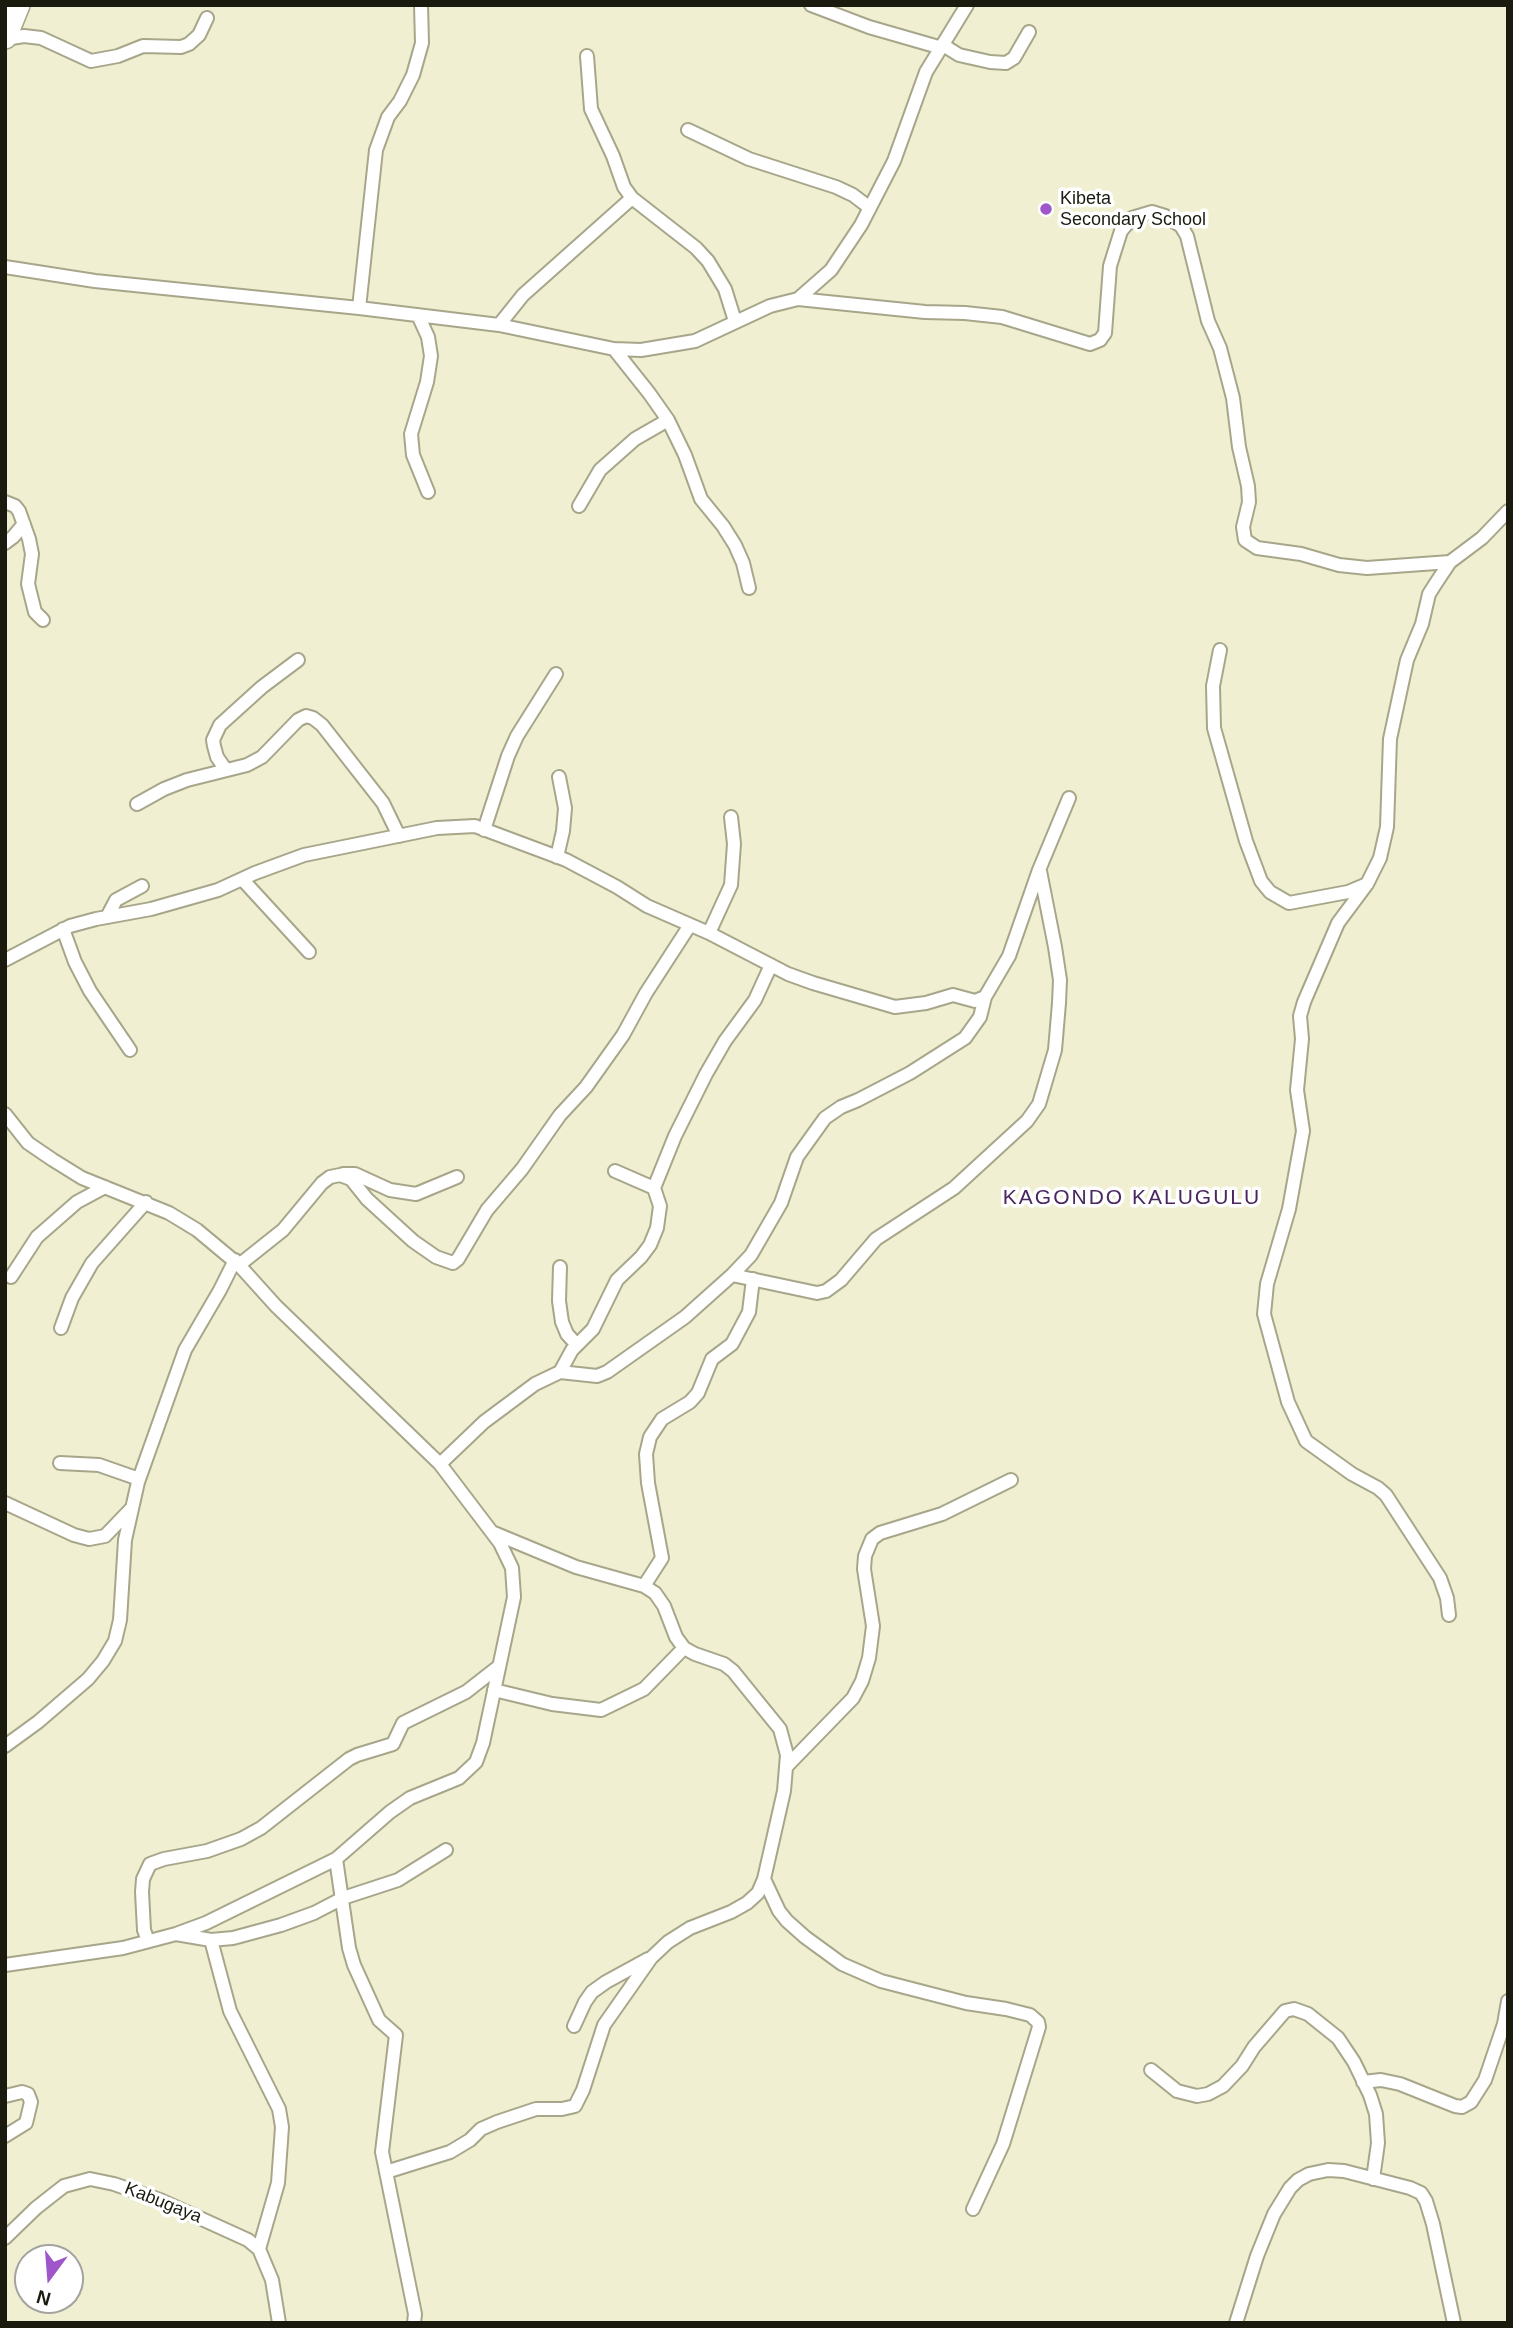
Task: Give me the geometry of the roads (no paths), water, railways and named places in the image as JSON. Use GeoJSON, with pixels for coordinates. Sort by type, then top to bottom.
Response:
{"type":"FeatureCollection","features":[{"type":"Feature","properties":{"kind":"highway"},"geometry":{"type":"LineString","coordinates":[[5,38],[18,5]]}},
{"type":"Feature","properties":{"kind":"street"},"geometry":{"type":"LineString","coordinates":[[359,308],[376,150],[387,117],[400,102],[413,75],[422,43],[421,5]]}},
{"type":"Feature","properties":{"kind":"street"},"geometry":{"type":"LineString","coordinates":[[811,5],[869,27],[943,46],[969,58],[1006,63],[1014,58],[1029,32]]}},
{"type":"Feature","properties":{"kind":"street"},"geometry":{"type":"LineString","coordinates":[[798,299],[839,261],[870,208],[894,161],[920,85],[967,5]]}},
{"type":"Feature","properties":{"kind":"street"},"geometry":{"type":"LineString","coordinates":[[5,38],[41,38],[91,61],[118,56],[143,46],[181,47],[190,44],[199,35],[207,18]]}},
{"type":"Feature","properties":{"kind":"street"},"geometry":{"type":"LineString","coordinates":[[587,56],[590,109],[613,156],[624,187],[632,198],[688,241],[708,261],[725,289],[735,321]]}},
{"type":"Feature","properties":{"kind":"street"},"geometry":{"type":"LineString","coordinates":[[688,130],[759,162],[836,187],[853,195],[870,208]]}},
{"type":"Feature","properties":{"kind":"street"},"geometry":{"type":"LineString","coordinates":[[499,325],[542,276],[596,233],[632,198]]}},
{"type":"Feature","properties":{"kind":"street"},"geometry":{"type":"LineString","coordinates":[[5,267],[146,287],[418,314],[499,325],[614,349],[641,350],[695,341],[770,306],[798,299],[1002,317],[1076,341],[1096,344],[1105,333],[1110,266],[1121,231],[1132,218],[1152,212],[1181,226],[1187,236],[1208,321],[1220,348],[1233,398],[1249,502],[1243,527],[1245,540],[1257,548],[1301,554],[1339,565],[1367,568],[1450,562]]}},
{"type":"Feature","properties":{"kind":"street"},"geometry":{"type":"LineString","coordinates":[[418,314],[428,337],[431,356],[428,382],[411,434],[413,455],[428,492]]}},
{"type":"Feature","properties":{"kind":"street"},"geometry":{"type":"LineString","coordinates":[[614,349],[668,420],[701,499],[735,545],[749,588]]}},
{"type":"Feature","properties":{"kind":"street"},"geometry":{"type":"LineString","coordinates":[[579,506],[607,463],[635,439],[668,420]]}},
{"type":"Feature","properties":{"kind":"street"},"geometry":{"type":"LineString","coordinates":[[5,502],[16,506],[24,524],[32,554],[28,584],[31,602],[35,612],[43,620]]}},
{"type":"Feature","properties":{"kind":"street"},"geometry":{"type":"LineString","coordinates":[[1449,1615],[1440,1578],[1386,1496],[1306,1441],[1288,1402],[1268,1338],[1264,1314],[1267,1284],[1289,1209],[1303,1131],[1297,1090],[1302,1039],[1300,1016],[1338,923],[1367,884],[1384,841],[1387,827],[1387,756],[1407,660],[1422,624],[1429,594],[1450,562],[1482,538],[1508,511]]}},
{"type":"Feature","properties":{"kind":"street"},"geometry":{"type":"LineString","coordinates":[[5,543],[24,524]]}},
{"type":"Feature","properties":{"kind":"street"},"geometry":{"type":"LineString","coordinates":[[1220,650],[1213,687],[1214,728],[1246,841],[1261,881],[1270,892],[1289,903],[1348,892],[1367,884]]}},
{"type":"Feature","properties":{"kind":"street"},"geometry":{"type":"LineString","coordinates":[[226,770],[217,757],[214,746],[220,725],[262,687],[298,660]]}},
{"type":"Feature","properties":{"kind":"street"},"geometry":{"type":"LineString","coordinates":[[484,830],[508,756],[555,674]]}},
{"type":"Feature","properties":{"kind":"street"},"geometry":{"type":"LineString","coordinates":[[137,804],[164,789],[247,765],[262,757],[298,720],[306,716],[322,725],[383,803],[399,836]]}},
{"type":"Feature","properties":{"kind":"street"},"geometry":{"type":"LineString","coordinates":[[557,857],[565,808],[559,777]]}},
{"type":"Feature","properties":{"kind":"street"},"geometry":{"type":"LineString","coordinates":[[440,1464],[484,1422],[550,1376],[560,1372],[597,1376],[607,1372],[685,1317],[751,1255],[781,1203],[797,1157],[825,1118],[841,1107],[910,1073],[965,1038],[980,1017],[985,997],[1009,956],[1039,870],[1069,798]]}},
{"type":"Feature","properties":{"kind":"street"},"geometry":{"type":"LineString","coordinates":[[709,933],[731,885],[734,844],[731,817]]}},
{"type":"Feature","properties":{"kind":"street"},"geometry":{"type":"LineString","coordinates":[[5,960],[63,929],[205,894],[304,855],[437,828],[475,826],[557,857],[617,887],[647,906],[813,983],[895,1007],[907,1007],[953,995],[975,1001],[985,997]]}},
{"type":"Feature","properties":{"kind":"street"},"geometry":{"type":"LineString","coordinates":[[732,1275],[817,1293],[826,1292],[841,1280],[876,1239],[954,1188],[1027,1121],[1039,1104],[1055,1050],[1059,1003],[1060,980],[1039,870]]}},
{"type":"Feature","properties":{"kind":"street"},"geometry":{"type":"LineString","coordinates":[[242,879],[309,952]]}},
{"type":"Feature","properties":{"kind":"street"},"geometry":{"type":"LineString","coordinates":[[107,917],[116,900],[142,886]]}},
{"type":"Feature","properties":{"kind":"street"},"geometry":{"type":"LineString","coordinates":[[340,1175],[351,1179],[367,1199],[413,1241],[436,1257],[453,1263],[488,1210],[560,1115],[586,1087],[623,1035],[646,993],[690,925]]}},
{"type":"Feature","properties":{"kind":"street"},"geometry":{"type":"LineString","coordinates":[[63,929],[90,992],[131,1049]]}},
{"type":"Feature","properties":{"kind":"street"},"geometry":{"type":"LineString","coordinates":[[560,1372],[565,1360],[593,1329],[622,1273],[641,1257],[650,1245],[657,1228],[660,1206],[654,1188],[675,1136],[706,1074],[725,1041],[755,1000],[771,965]]}},
{"type":"Feature","properties":{"kind":"street"},"geometry":{"type":"LineString","coordinates":[[5,1114],[28,1143],[82,1178],[146,1202],[197,1230],[237,1263],[276,1306],[440,1464],[493,1533],[512,1568],[514,1597],[483,1742],[476,1762],[459,1778],[410,1798],[336,1859],[237,1909],[176,1934],[104,1951],[7,1967]]}},
{"type":"Feature","properties":{"kind":"street"},"geometry":{"type":"LineString","coordinates":[[615,1171],[654,1188]]}},
{"type":"Feature","properties":{"kind":"street"},"geometry":{"type":"LineString","coordinates":[[5,1746],[38,1723],[88,1679],[115,1641],[120,1620],[125,1540],[139,1479],[185,1350],[237,1263],[283,1230],[330,1177],[355,1174],[390,1190],[416,1194],[457,1177]]}},
{"type":"Feature","properties":{"kind":"street"},"geometry":{"type":"LineString","coordinates":[[11,1277],[37,1237],[77,1202],[105,1187]]}},
{"type":"Feature","properties":{"kind":"street"},"geometry":{"type":"LineString","coordinates":[[61,1328],[72,1298],[92,1263],[146,1202]]}},
{"type":"Feature","properties":{"kind":"street"},"geometry":{"type":"LineString","coordinates":[[560,1267],[559,1301],[562,1322],[567,1334],[577,1345]]}},
{"type":"Feature","properties":{"kind":"street"},"geometry":{"type":"LineString","coordinates":[[644,1586],[662,1558],[648,1483],[646,1454],[650,1437],[662,1419],[690,1402],[698,1393],[712,1359],[732,1344],[749,1312],[753,1279]]}},
{"type":"Feature","properties":{"kind":"street"},"geometry":{"type":"LineString","coordinates":[[60,1463],[99,1465],[139,1479]]}},
{"type":"Feature","properties":{"kind":"street"},"geometry":{"type":"LineString","coordinates":[[786,1767],[853,1698],[862,1681],[869,1658],[873,1626],[864,1569],[865,1556],[872,1539],[880,1533],[942,1514],[1011,1480]]}},
{"type":"Feature","properties":{"kind":"street"},"geometry":{"type":"LineString","coordinates":[[5,1503],[74,1535],[89,1539],[105,1536],[132,1509]]}},
{"type":"Feature","properties":{"kind":"street"},"geometry":{"type":"LineString","coordinates":[[386,2172],[450,2152],[470,2140],[481,2129],[497,2122],[536,2109],[575,2106],[583,2090],[604,2025],[652,1958],[668,1942],[690,1928],[747,1903],[758,1893],[764,1879],[786,1767],[787,1755],[780,1728],[733,1671],[724,1664],[684,1648],[676,1637],[664,1605],[655,1593],[644,1586],[594,1574],[493,1533]]}},
{"type":"Feature","properties":{"kind":"street"},"geometry":{"type":"LineString","coordinates":[[494,1690],[562,1706],[601,1710],[644,1689],[684,1648]]}},
{"type":"Feature","properties":{"kind":"street"},"geometry":{"type":"LineString","coordinates":[[148,1941],[144,1930],[142,1892],[143,1879],[150,1864],[164,1858],[207,1851],[241,1839],[261,1828],[349,1759],[393,1744],[403,1723],[466,1692],[498,1667]]}},
{"type":"Feature","properties":{"kind":"street"},"geometry":{"type":"LineString","coordinates":[[176,1934],[211,1940],[233,1938],[281,1925],[314,1913],[343,1898],[398,1880],[446,1850]]}},
{"type":"Feature","properties":{"kind":"street"},"geometry":{"type":"LineString","coordinates":[[336,1859],[354,1965],[379,2020],[396,2035],[382,2138],[386,2172],[415,2314],[414,2323]]}},
{"type":"Feature","properties":{"kind":"street"},"geometry":{"type":"LineString","coordinates":[[764,1879],[779,1911],[787,1920],[842,1964],[893,1985],[1030,2015],[1038,2022],[1039,2027],[1003,2144],[973,2209]]}},
{"type":"Feature","properties":{"kind":"street"},"geometry":{"type":"LineString","coordinates":[[211,1940],[230,2011],[279,2109],[282,2127],[278,2183],[259,2249],[272,2280],[279,2323]]}},
{"type":"Feature","properties":{"kind":"street"},"geometry":{"type":"LineString","coordinates":[[575,2026],[584,2003],[593,1992],[606,1982],[652,1958]]}},
{"type":"Feature","properties":{"kind":"street"},"geometry":{"type":"LineString","coordinates":[[1363,2082],[1381,2080],[1401,2084],[1455,2106],[1471,2102],[1485,2080],[1504,2025],[1508,2001]]}},
{"type":"Feature","properties":{"kind":"street"},"geometry":{"type":"LineString","coordinates":[[1151,2070],[1177,2091],[1197,2096],[1208,2094],[1223,2086],[1242,2066],[1284,2011],[1294,2009],[1308,2014],[1338,2038],[1354,2062],[1376,2114],[1378,2143],[1373,2179]]}},
{"type":"Feature","properties":{"kind":"street"},"geometry":{"type":"LineString","coordinates":[[5,2096],[22,2092],[28,2094],[31,2102],[26,2123],[5,2136]]}},
{"type":"Feature","properties":{"kind":"street"},"geometry":{"type":"LineString","coordinates":[[1236,2323],[1274,2214],[1297,2180],[1328,2170],[1410,2188],[1420,2193],[1426,2201],[1454,2323]]}},
{"type":"Feature","properties":{"kind":"street","name":"Kabugaya"},"geometry":{"type":"LineString","coordinates":[[5,2238],[64,2186],[90,2179],[114,2184],[160,2200],[248,2240],[259,2249]]}},
{"type":"Feature","properties":{"kind":"place","name":"Kibeta Secondary School"},"geometry":{"type":"Point","coordinates":[1046,209]}},
{"type":"Feature","properties":{"kind":"district","name":"KAGONDO KALUGULU"},"geometry":{"type":"Point","coordinates":[1132,1198]}}]}
